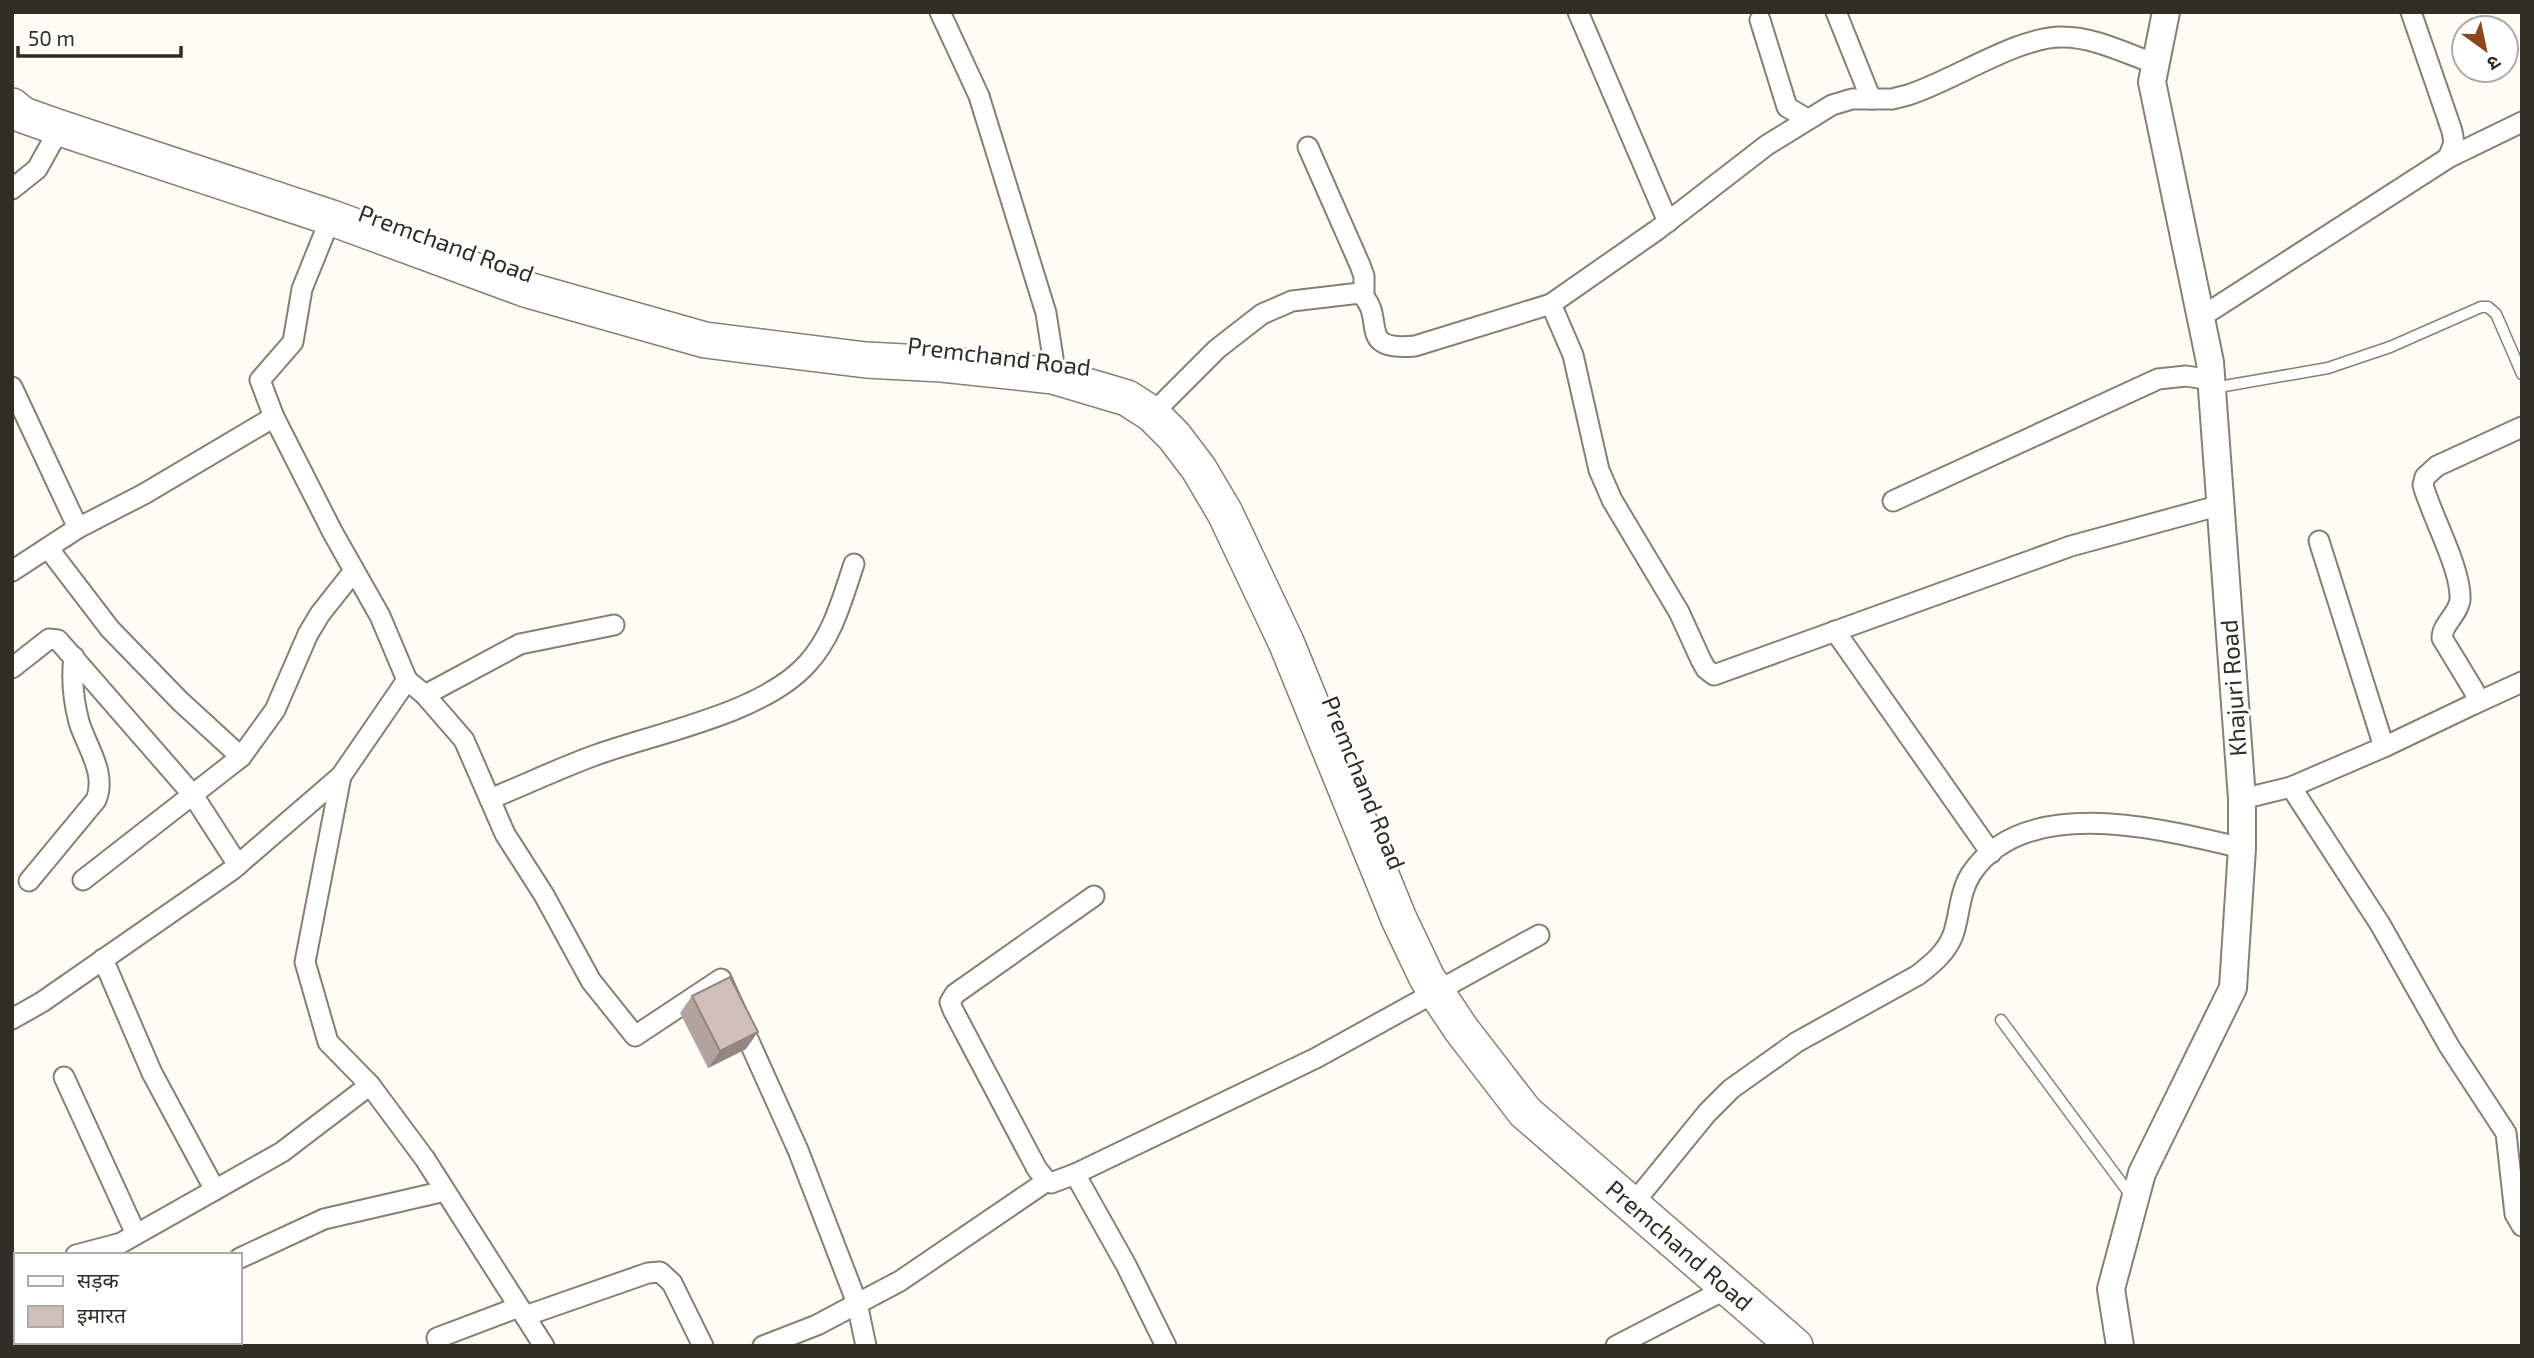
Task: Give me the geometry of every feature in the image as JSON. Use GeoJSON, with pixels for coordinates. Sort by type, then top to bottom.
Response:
{"type":"FeatureCollection","features":[{"type":"Feature","properties":{"kind":"highway","name":"Premchand Road"},"geometry":{"type":"LineString","coordinates":[[12,90],[90,121],[240,169],[333,211],[528,290],[705,340],[854,359],[942,363],[1054,376],[1159,407]]}},
{"type":"Feature","properties":{"kind":"highway","name":"Premchand Road"},"geometry":{"type":"LineString","coordinates":[[12,106],[23,115],[60,128],[333,211],[535,277],[667,311],[743,327],[816,337],[1053,358],[1108,370],[1136,381],[1159,407],[1174,436],[1199,469],[1225,513],[1286,642],[1399,919],[1427,978],[1445,986],[1461,1029],[1525,1112],[1794,1346]]}},
{"type":"Feature","properties":{"kind":"street"},"geometry":{"type":"LineString","coordinates":[[940,12],[979,96],[1046,313],[1053,358]]}},
{"type":"Feature","properties":{"kind":"street"},"geometry":{"type":"LineString","coordinates":[[1578,12],[1668,222]]}},
{"type":"Feature","properties":{"kind":"street"},"geometry":{"type":"LineString","coordinates":[[1836,12],[1871,99]]}},
{"type":"Feature","properties":{"kind":"street","name":"Khajuri Road"},"geometry":{"type":"LineString","coordinates":[[2120,1346],[2111,1289],[2142,1173],[2233,988],[2242,848],[2242,799],[2212,384],[2201,317],[2152,82],[2166,12]]}},
{"type":"Feature","properties":{"kind":"street"},"geometry":{"type":"LineString","coordinates":[[2411,12],[2452,131],[2454,143],[2448,158]]}},
{"type":"Feature","properties":{"kind":"street"},"geometry":{"type":"LineString","coordinates":[[1760,20],[1787,107],[1807,119]]}},
{"type":"Feature","properties":{"kind":"street"},"geometry":{"type":"LineString","coordinates":[[1307,147],[1360,265],[1364,276],[1364,296],[1380,341],[1390,348],[1415,346],[1551,304],[1668,222],[1767,145],[1807,119],[1842,101],[1892,99],[1924,90],[2025,44],[2047,38],[2087,40],[2156,64]]}},
{"type":"Feature","properties":{"kind":"street"},"geometry":{"type":"LineString","coordinates":[[2201,317],[2448,158],[2522,122]]}},
{"type":"Feature","properties":{"kind":"street"},"geometry":{"type":"LineString","coordinates":[[12,189],[37,169],[60,128]]}},
{"type":"Feature","properties":{"kind":"street"},"geometry":{"type":"LineString","coordinates":[[333,211],[302,289],[293,342],[260,380],[274,417],[380,616],[407,680],[425,695],[464,740],[505,834],[544,895],[591,981],[635,1036],[721,979],[793,1137],[857,1303],[866,1346]]}},
{"type":"Feature","properties":{"kind":"street"},"geometry":{"type":"LineString","coordinates":[[1159,407],[1217,349],[1262,314],[1292,301],[1355,292],[1364,296]]}},
{"type":"Feature","properties":{"kind":"street"},"geometry":{"type":"LineString","coordinates":[[1551,304],[1573,355],[1600,470],[1612,500],[1679,612],[1710,673],[1719,674],[2071,546],[2221,505]]}},
{"type":"Feature","properties":{"kind":"street"},"geometry":{"type":"LineString","coordinates":[[1892,501],[2158,379],[2186,376],[2212,384]]}},
{"type":"Feature","properties":{"kind":"street"},"geometry":{"type":"LineString","coordinates":[[12,387],[78,528]]}},
{"type":"Feature","properties":{"kind":"street"},"geometry":{"type":"LineString","coordinates":[[12,571],[78,528],[144,494],[274,417]]}},
{"type":"Feature","properties":{"kind":"street"},"geometry":{"type":"LineString","coordinates":[[2474,704],[2476,695],[2442,638],[2442,631],[2458,607],[2459,588],[2423,485],[2425,477],[2437,466],[2522,427]]}},
{"type":"Feature","properties":{"kind":"street"},"geometry":{"type":"LineString","coordinates":[[2319,541],[2384,747]]}},
{"type":"Feature","properties":{"kind":"street"},"geometry":{"type":"LineString","coordinates":[[48,548],[110,629],[180,701],[241,757]]}},
{"type":"Feature","properties":{"kind":"street"},"geometry":{"type":"LineString","coordinates":[[489,799],[593,756],[711,718],[757,699],[784,683],[804,667],[820,649],[834,622],[854,564]]}},
{"type":"Feature","properties":{"kind":"street"},"geometry":{"type":"LineString","coordinates":[[83,880],[241,757],[275,710],[308,634],[320,614],[354,571]]}},
{"type":"Feature","properties":{"kind":"street"},"geometry":{"type":"LineString","coordinates":[[425,695],[520,645],[614,625]]}},
{"type":"Feature","properties":{"kind":"street"},"geometry":{"type":"LineString","coordinates":[[1835,631],[1991,853]]}},
{"type":"Feature","properties":{"kind":"street"},"geometry":{"type":"LineString","coordinates":[[12,668],[49,639],[58,640],[193,795],[238,865]]}},
{"type":"Feature","properties":{"kind":"street"},"geometry":{"type":"LineString","coordinates":[[29,881],[96,800],[100,791],[100,776],[80,724],[71,683],[74,657]]}},
{"type":"Feature","properties":{"kind":"street"},"geometry":{"type":"LineString","coordinates":[[12,1019],[42,1002],[238,865],[341,776],[407,680]]}},
{"type":"Feature","properties":{"kind":"street"},"geometry":{"type":"LineString","coordinates":[[2242,799],[2291,787],[2522,682]]}},
{"type":"Feature","properties":{"kind":"street"},"geometry":{"type":"LineString","coordinates":[[341,776],[305,962],[328,1042],[370,1085],[445,1191],[544,1346]]}},
{"type":"Feature","properties":{"kind":"street"},"geometry":{"type":"LineString","coordinates":[[2291,787],[2380,924],[2449,1046],[2506,1133],[2515,1214],[2522,1226]]}},
{"type":"Feature","properties":{"kind":"street"},"geometry":{"type":"LineString","coordinates":[[1632,1205],[1707,1113],[1731,1089],[1797,1042],[1918,975],[1935,962],[1953,935],[1962,894],[1972,873],[1991,853],[2008,841],[2030,831],[2087,824],[2169,831],[2242,848]]}},
{"type":"Feature","properties":{"kind":"street"},"geometry":{"type":"LineString","coordinates":[[1046,1181],[950,1002],[955,995],[1094,896]]}},
{"type":"Feature","properties":{"kind":"street"},"geometry":{"type":"LineString","coordinates":[[764,1346],[817,1325],[901,1281],[1046,1181],[1057,1182],[1075,1174],[1317,1058],[1539,935]]}},
{"type":"Feature","properties":{"kind":"street"},"geometry":{"type":"LineString","coordinates":[[103,959],[152,1073],[215,1190]]}},
{"type":"Feature","properties":{"kind":"street"},"geometry":{"type":"LineString","coordinates":[[64,1077],[136,1234]]}},
{"type":"Feature","properties":{"kind":"street"},"geometry":{"type":"LineString","coordinates":[[84,1253],[121,1243],[282,1152],[370,1085]]}},
{"type":"Feature","properties":{"kind":"street"},"geometry":{"type":"LineString","coordinates":[[1075,1174],[1126,1265],[1166,1346]]}},
{"type":"Feature","properties":{"kind":"street"},"geometry":{"type":"LineString","coordinates":[[242,1257],[324,1219],[445,1191]]}},
{"type":"Feature","properties":{"kind":"street"},"geometry":{"type":"LineString","coordinates":[[440,1346],[438,1338],[648,1273],[660,1272],[672,1283],[703,1346]]}},
{"type":"Feature","properties":{"kind":"street"},"geometry":{"type":"LineString","coordinates":[[1616,1346],[1728,1288]]}},
{"type":"Feature","properties":{"kind":"lane"},"geometry":{"type":"LineString","coordinates":[[2212,384],[2329,368],[2365,356],[2481,307],[2488,307],[2496,314],[2522,374]]}},
{"type":"Feature","properties":{"kind":"lane"},"geometry":{"type":"LineString","coordinates":[[2001,1020],[2135,1200]]}},
{"type":"Feature","properties":{"kind":"building"},"geometry":{"type":"Polygon","coordinates":[[[730,977],[758,1032],[720,1051],[692,996],[730,977]]]}}]}
